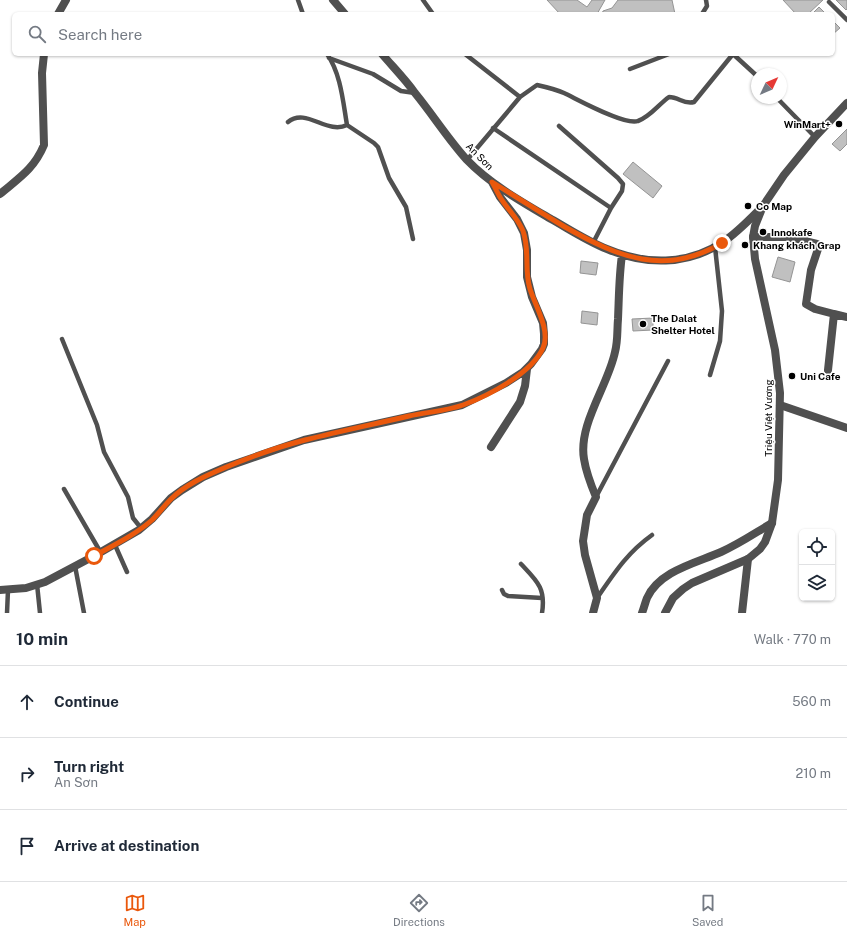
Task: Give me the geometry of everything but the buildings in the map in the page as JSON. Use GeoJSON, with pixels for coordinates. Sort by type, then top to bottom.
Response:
{"type":"FeatureCollection","features":[{"type":"Feature","properties":{"kind":"street"},"geometry":{"type":"LineString","coordinates":[[59,12],[66,0]]}},
{"type":"Feature","properties":{"kind":"street"},"geometry":{"type":"LineString","coordinates":[[333,0],[343,12]]}},
{"type":"Feature","properties":{"kind":"street"},"geometry":{"type":"LineString","coordinates":[[0,194],[31,168],[44,145],[42,73],[44,56]]}},
{"type":"Feature","properties":{"kind":"street","name":"An Sơn"},"geometry":{"type":"LineString","coordinates":[[384,56],[415,93],[467,160],[492,182],[592,242],[622,255],[645,260],[672,261],[686,259],[715,247],[737,231],[763,206]]}},
{"type":"Feature","properties":{"kind":"street","name":"Triệu Việt Vương"},"geometry":{"type":"LineString","coordinates":[[664,613],[673,598],[692,583],[748,559],[760,549],[765,542],[772,523],[778,480],[780,393],[775,350],[755,259],[755,226],[763,206],[784,174],[815,137],[847,103]]}},
{"type":"Feature","properties":{"kind":"street"},"geometry":{"type":"LineString","coordinates":[[4,590],[26,588],[37,584],[101,553],[152,520],[171,498],[203,477],[304,440],[462,405],[516,378],[540,353],[545,339],[542,323],[532,297],[527,277],[527,250],[524,233],[517,219],[500,197],[492,182]]}},
{"type":"Feature","properties":{"kind":"street"},"geometry":{"type":"LineString","coordinates":[[754,237],[788,237],[817,244],[818,250],[811,270],[806,304],[815,309],[847,318]]}},
{"type":"Feature","properties":{"kind":"street"},"geometry":{"type":"LineString","coordinates":[[593,613],[598,598],[585,555],[583,541],[587,515],[596,497],[586,468],[583,447],[587,426],[615,352],[622,255]]}},
{"type":"Feature","properties":{"kind":"street"},"geometry":{"type":"LineString","coordinates":[[828,370],[834,314]]}},
{"type":"Feature","properties":{"kind":"street"},"geometry":{"type":"LineString","coordinates":[[491,447],[520,402],[525,386],[526,368]]}},
{"type":"Feature","properties":{"kind":"street"},"geometry":{"type":"LineString","coordinates":[[780,405],[847,428]]}},
{"type":"Feature","properties":{"kind":"street"},"geometry":{"type":"LineString","coordinates":[[642,613],[651,591],[657,584],[673,572],[722,551],[752,536],[772,523]]}},
{"type":"Feature","properties":{"kind":"street"},"geometry":{"type":"LineString","coordinates":[[742,613],[748,559]]}},
{"type":"Feature","properties":{"kind":"lane"},"geometry":{"type":"LineString","coordinates":[[298,0],[302,12]]}},
{"type":"Feature","properties":{"kind":"lane"},"geometry":{"type":"LineString","coordinates":[[423,0],[432,12]]}},
{"type":"Feature","properties":{"kind":"lane"},"geometry":{"type":"LineString","coordinates":[[703,12],[707,6],[706,0]]}},
{"type":"Feature","properties":{"kind":"lane"},"geometry":{"type":"LineString","coordinates":[[829,2],[847,20]]}},
{"type":"Feature","properties":{"kind":"lane"},"geometry":{"type":"LineString","coordinates":[[328,56],[373,74],[401,91],[415,93]]}},
{"type":"Feature","properties":{"kind":"lane"},"geometry":{"type":"LineString","coordinates":[[328,56],[340,83],[347,125],[378,147],[389,178],[406,207],[413,239]]}},
{"type":"Feature","properties":{"kind":"lane"},"geometry":{"type":"LineString","coordinates":[[468,56],[520,97]]}},
{"type":"Feature","properties":{"kind":"lane"},"geometry":{"type":"LineString","coordinates":[[630,69],[664,56]]}},
{"type":"Feature","properties":{"kind":"lane"},"geometry":{"type":"LineString","coordinates":[[467,160],[520,97],[537,85],[548,87],[584,104],[634,123],[644,118],[669,97],[673,97],[682,102],[694,102],[731,56]]}},
{"type":"Feature","properties":{"kind":"lane"},"geometry":{"type":"LineString","coordinates":[[735,56],[751,71]]}},
{"type":"Feature","properties":{"kind":"lane"},"geometry":{"type":"LineString","coordinates":[[783,104],[815,137]]}},
{"type":"Feature","properties":{"kind":"lane"},"geometry":{"type":"LineString","coordinates":[[288,122],[295,117],[299,117],[330,127],[342,128],[347,125]]}},
{"type":"Feature","properties":{"kind":"lane"},"geometry":{"type":"LineString","coordinates":[[559,126],[623,184],[622,191],[592,242]]}},
{"type":"Feature","properties":{"kind":"lane"},"geometry":{"type":"LineString","coordinates":[[493,128],[611,208]]}},
{"type":"Feature","properties":{"kind":"lane"},"geometry":{"type":"LineString","coordinates":[[710,375],[720,341],[722,311],[715,247]]}},
{"type":"Feature","properties":{"kind":"lane"},"geometry":{"type":"LineString","coordinates":[[62,339],[97,425],[104,452],[128,497],[133,518],[141,528]]}},
{"type":"Feature","properties":{"kind":"lane"},"geometry":{"type":"LineString","coordinates":[[596,497],[668,361]]}},
{"type":"Feature","properties":{"kind":"lane"},"geometry":{"type":"LineString","coordinates":[[64,489],[101,553]]}},
{"type":"Feature","properties":{"kind":"lane"},"geometry":{"type":"LineString","coordinates":[[598,598],[621,563],[632,551],[652,534]]}},
{"type":"Feature","properties":{"kind":"lane"},"geometry":{"type":"LineString","coordinates":[[115,545],[127,572]]}},
{"type":"Feature","properties":{"kind":"lane"},"geometry":{"type":"LineString","coordinates":[[521,564],[540,586],[542,613]]}},
{"type":"Feature","properties":{"kind":"lane"},"geometry":{"type":"LineString","coordinates":[[75,566],[84,613]]}},
{"type":"Feature","properties":{"kind":"lane"},"geometry":{"type":"LineString","coordinates":[[37,584],[40,613]]}},
{"type":"Feature","properties":{"kind":"lane"},"geometry":{"type":"LineString","coordinates":[[4,590],[7,613]]}},
{"type":"Feature","properties":{"kind":"lane"},"geometry":{"type":"LineString","coordinates":[[502,590],[504,594],[508,596],[542,598]]}},
{"type":"Feature","properties":{"kind":"place","name":"WinMart+"},"geometry":{"type":"Point","coordinates":[839,124]}},
{"type":"Feature","properties":{"kind":"place","name":"Co Map"},"geometry":{"type":"Point","coordinates":[748,206]}},
{"type":"Feature","properties":{"kind":"place","name":"Innokafe"},"geometry":{"type":"Point","coordinates":[763,232]}},
{"type":"Feature","properties":{"kind":"place","name":"Khang khách Grap"},"geometry":{"type":"Point","coordinates":[745,245]}},
{"type":"Feature","properties":{"kind":"place","name":"The Dalat Shelter Hotel"},"geometry":{"type":"Point","coordinates":[643,324]}},
{"type":"Feature","properties":{"kind":"place","name":"Uni Cafe"},"geometry":{"type":"Point","coordinates":[792,376]}},
{"type":"Feature","properties":{"kind":"route"},"geometry":{"type":"LineString","coordinates":[[94,556],[139,530],[152,520],[171,498],[203,477],[304,440],[412,415],[454,408],[470,402],[516,378],[523,372],[540,353],[545,339],[542,323],[532,297],[526,272],[527,250],[524,233],[517,219],[500,197],[492,182],[592,242],[622,255],[645,260],[672,261],[686,259],[722,243]]}}]}
